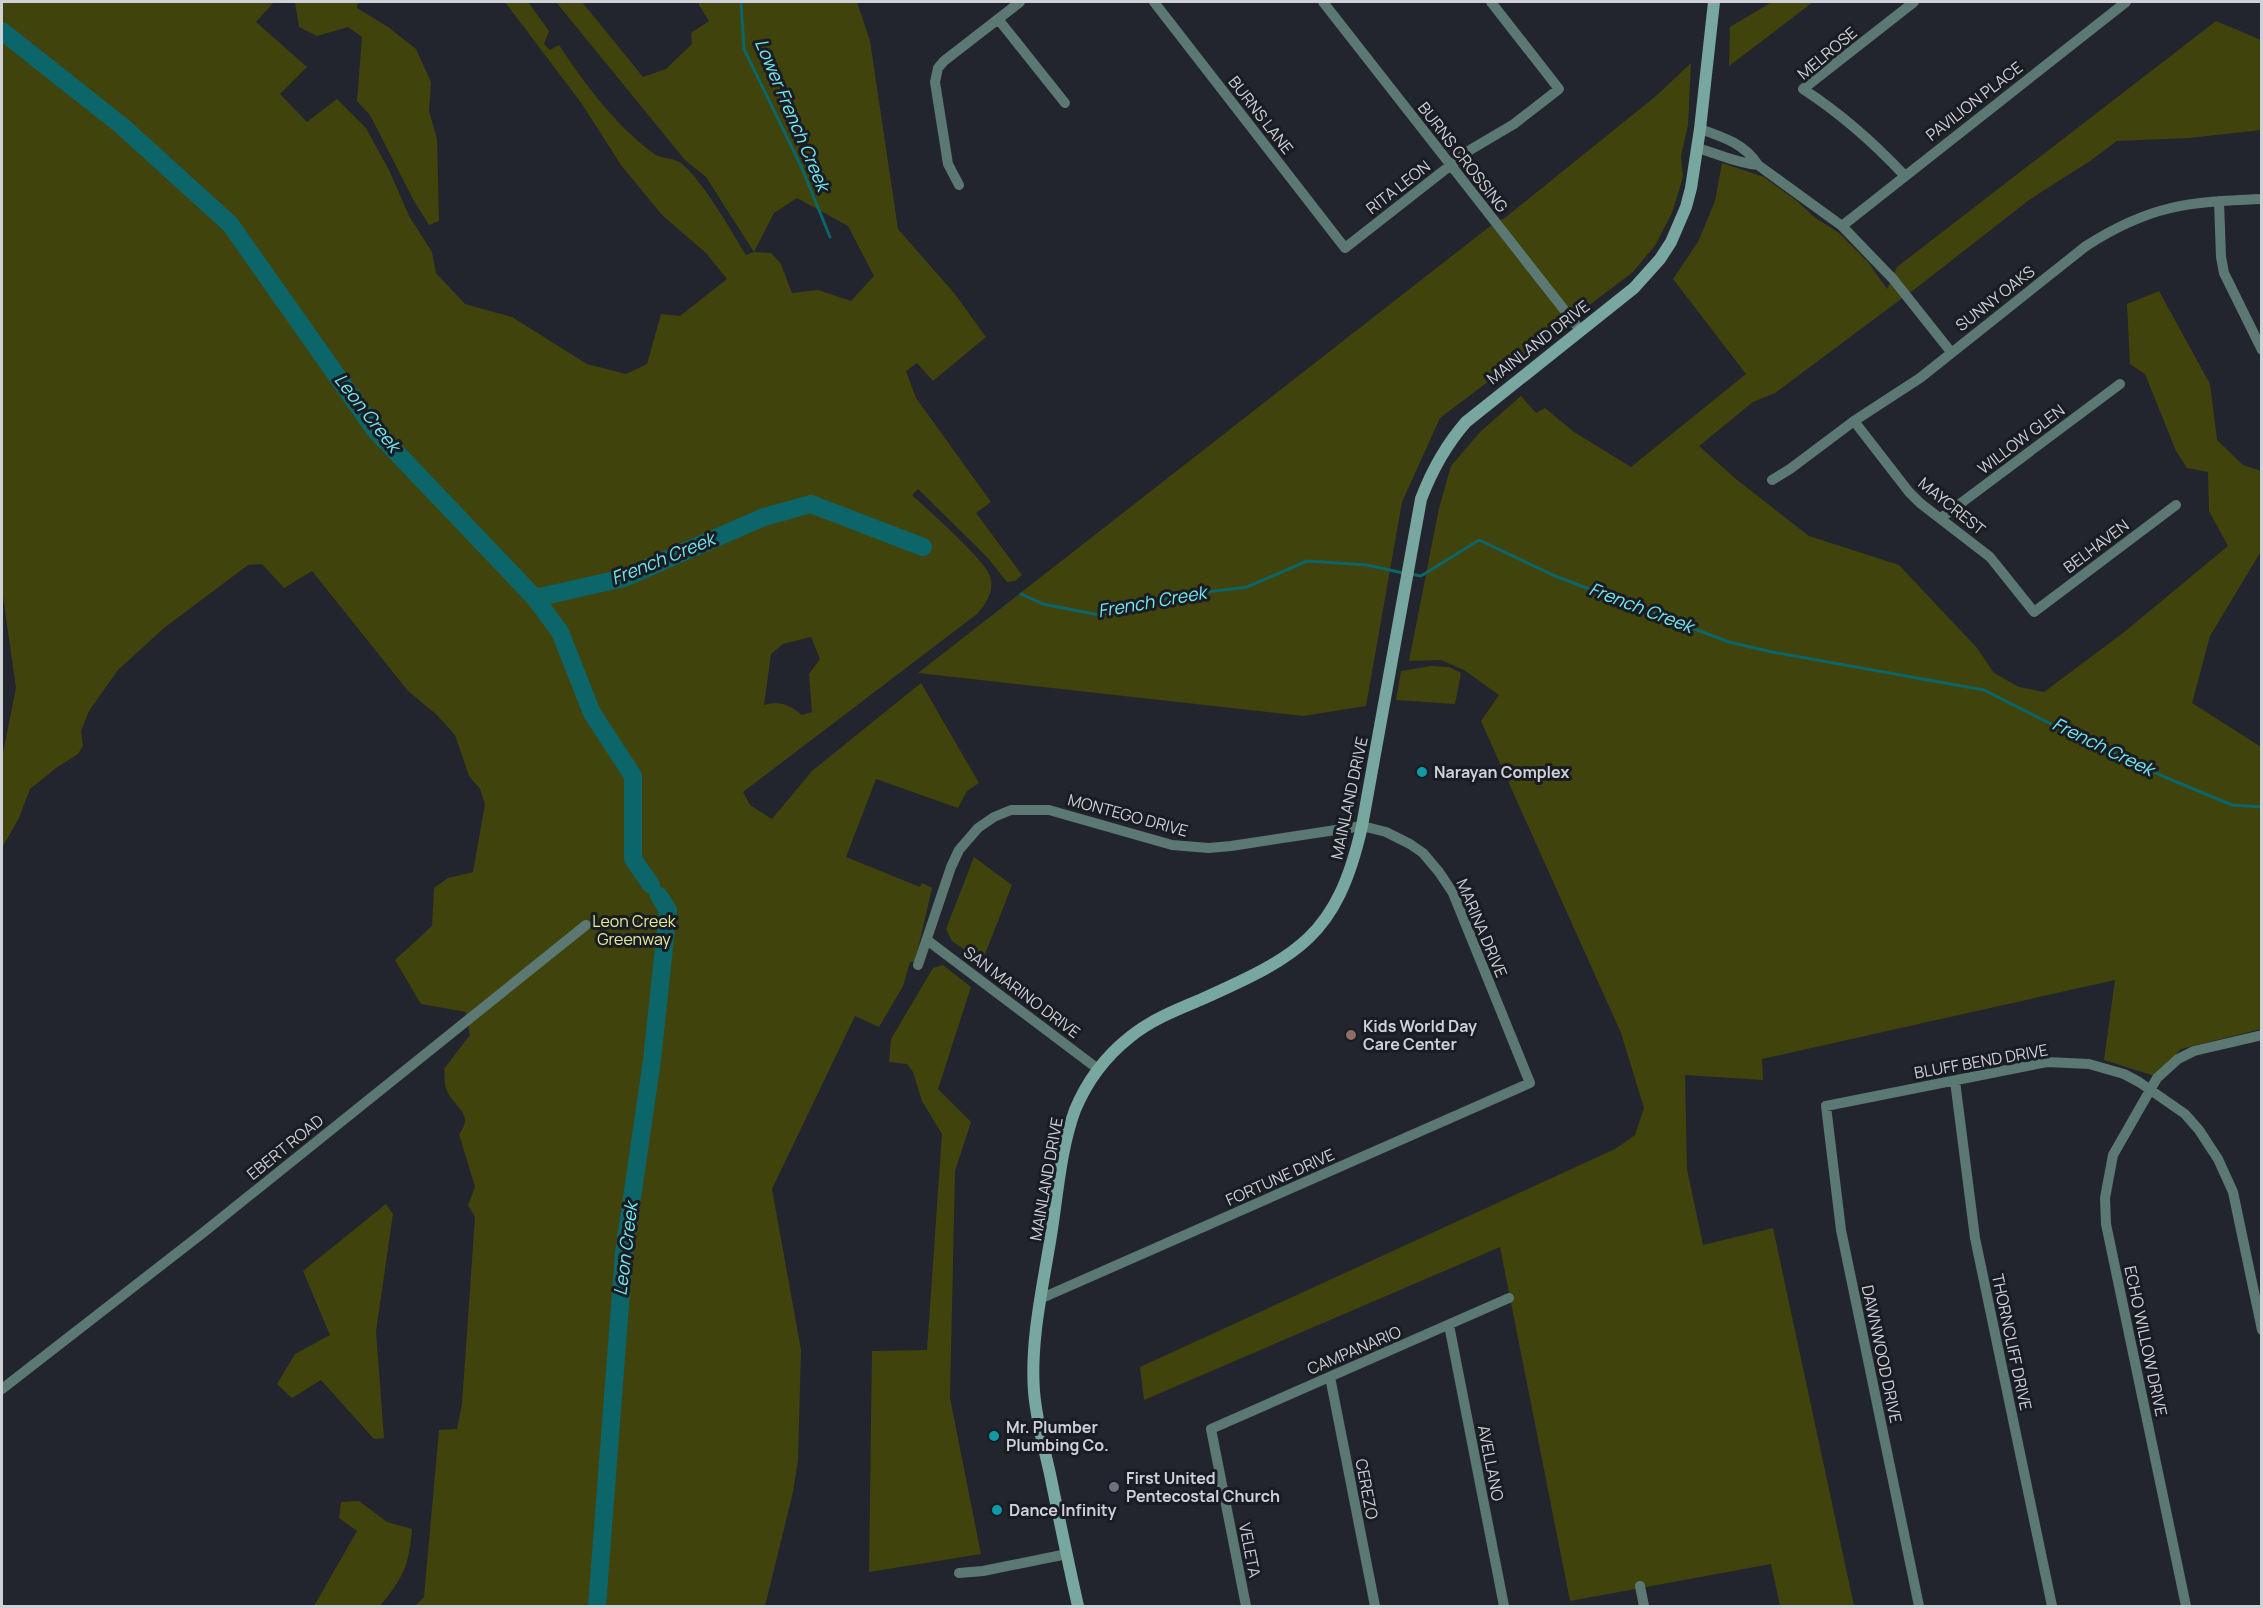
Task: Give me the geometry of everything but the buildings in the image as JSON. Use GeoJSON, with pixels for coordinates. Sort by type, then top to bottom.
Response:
{"type":"FeatureCollection","features":[{"type":"Feature","properties":{"kind":"main road","name":"MAINLAND DRIVE"},"geometry":{"type":"LineString","coordinates":[[1078,1606],[1034,1392],[1035,1345],[1069,1128],[1083,1093],[1098,1069],[1117,1048],[1146,1026],[1266,970],[1293,953],[1331,912],[1354,863],[1415,528],[1421,499],[1431,471],[1456,433],[1484,406],[1634,288],[1665,250],[1686,207],[1701,129],[1714,2]]}},
{"type":"Feature","properties":{"kind":"street"},"geometry":{"type":"LineString","coordinates":[[959,185],[948,164],[935,82],[936,73],[944,61],[1020,2]]}},
{"type":"Feature","properties":{"kind":"street","name":"BURNS LANE"},"geometry":{"type":"LineString","coordinates":[[1154,2],[1345,248]]}},
{"type":"Feature","properties":{"kind":"street","name":"BURNS CROSSING"},"geometry":{"type":"LineString","coordinates":[[1323,2],[1580,330]]}},
{"type":"Feature","properties":{"kind":"street","name":"RITA LEON"},"geometry":{"type":"LineString","coordinates":[[1345,248],[1470,150],[1514,124],[1559,89],[1491,2]]}},
{"type":"Feature","properties":{"kind":"street","name":"MELROSE"},"geometry":{"type":"LineString","coordinates":[[1904,176],[1882,152],[1839,115],[1803,89],[1914,2]]}},
{"type":"Feature","properties":{"kind":"street","name":"PAVILION PLACE"},"geometry":{"type":"LineString","coordinates":[[1842,226],[2126,2]]}},
{"type":"Feature","properties":{"kind":"street"},"geometry":{"type":"LineString","coordinates":[[998,19],[1065,103]]}},
{"type":"Feature","properties":{"kind":"street"},"geometry":{"type":"LineString","coordinates":[[1701,129],[1731,140],[1752,155],[1758,165],[1842,226],[1893,279],[1951,352]]}},
{"type":"Feature","properties":{"kind":"street"},"geometry":{"type":"LineString","coordinates":[[1697,148],[1722,155],[1738,163],[1758,165]]}},
{"type":"Feature","properties":{"kind":"street","name":"SUNNY OAKS"},"geometry":{"type":"LineString","coordinates":[[1772,480],[1790,470],[1854,421],[1907,388],[2086,246],[2112,229],[2138,217],[2177,205],[2262,199]]}},
{"type":"Feature","properties":{"kind":"street"},"geometry":{"type":"LineString","coordinates":[[2219,201],[2221,257],[2224,273],[2262,350]]}},
{"type":"Feature","properties":{"kind":"street","name":"WILLOW GLEN"},"geometry":{"type":"LineString","coordinates":[[1941,518],[2120,384]]}},
{"type":"Feature","properties":{"kind":"street","name":"MAYCREST"},"geometry":{"type":"LineString","coordinates":[[1854,421],[1909,492],[1990,557],[2034,612]]}},
{"type":"Feature","properties":{"kind":"street","name":"BELHAVEN"},"geometry":{"type":"LineString","coordinates":[[2034,612],[2176,505]]}},
{"type":"Feature","properties":{"kind":"street","name":"MONTEGO DRIVE"},"geometry":{"type":"LineString","coordinates":[[927,940],[951,867],[960,850],[975,831],[994,817],[1011,810],[1049,810],[1172,845],[1200,848],[1236,845],[1362,826]]}},
{"type":"Feature","properties":{"kind":"street","name":"MARINA DRIVE"},"geometry":{"type":"LineString","coordinates":[[1362,826],[1386,832],[1410,844],[1423,853],[1447,882],[1530,1083]]}},
{"type":"Feature","properties":{"kind":"street","name":"EBERT ROAD"},"geometry":{"type":"LineString","coordinates":[[2,1389],[204,1232],[586,925]]}},
{"type":"Feature","properties":{"kind":"street"},"geometry":{"type":"LineString","coordinates":[[918,965],[927,940]]}},
{"type":"Feature","properties":{"kind":"street","name":"SAN MARINO DRIVE"},"geometry":{"type":"LineString","coordinates":[[927,940],[1098,1069]]}},
{"type":"Feature","properties":{"kind":"street","name":"ECHO WILLOW DRIVE"},"geometry":{"type":"LineString","coordinates":[[2186,1606],[2106,1224],[2107,1185],[2113,1155],[2150,1089],[2164,1070],[2185,1054],[2262,1035]]}},
{"type":"Feature","properties":{"kind":"street","name":"BLUFF BEND DRIVE"},"geometry":{"type":"LineString","coordinates":[[1826,1106],[2047,1062],[2072,1062],[2115,1071],[2150,1089],[2185,1114],[2199,1130],[2218,1159],[2233,1192],[2262,1330]]}},
{"type":"Feature","properties":{"kind":"street","name":"THORNCLIFF DRIVE"},"geometry":{"type":"LineString","coordinates":[[1955,1081],[1975,1238],[2052,1606]]}},
{"type":"Feature","properties":{"kind":"street","name":"FORTUNE DRIVE"},"geometry":{"type":"LineString","coordinates":[[1042,1298],[1530,1083]]}},
{"type":"Feature","properties":{"kind":"street","name":"DAWNWOOD DRIVE"},"geometry":{"type":"LineString","coordinates":[[1826,1106],[1841,1230],[1919,1606]]}},
{"type":"Feature","properties":{"kind":"street","name":"CAMPANARIO"},"geometry":{"type":"LineString","coordinates":[[1211,1430],[1509,1298]]}},
{"type":"Feature","properties":{"kind":"street","name":"AVELLANO"},"geometry":{"type":"LineString","coordinates":[[1449,1325],[1504,1606]]}},
{"type":"Feature","properties":{"kind":"street","name":"CEREZO"},"geometry":{"type":"LineString","coordinates":[[1329,1377],[1376,1606]]}},
{"type":"Feature","properties":{"kind":"street","name":"VELETA"},"geometry":{"type":"LineString","coordinates":[[1211,1430],[1246,1606]]}},
{"type":"Feature","properties":{"kind":"street"},"geometry":{"type":"LineString","coordinates":[[959,1573],[983,1571],[1067,1554]]}},
{"type":"Feature","properties":{"kind":"street"},"geometry":{"type":"LineString","coordinates":[[1640,1586],[1644,1606]]}},
{"type":"Feature","properties":{"kind":"green space","name":"Leon Creek Greenway"},"geometry":{"type":"Polygon","coordinates":[[[2,2],[274,2],[256,22],[307,67],[280,94],[307,122],[337,99],[366,128],[390,172],[409,216],[432,252],[436,273],[465,304],[512,317],[587,364],[626,374],[647,364],[661,314],[680,316],[727,279],[706,253],[662,215],[621,165],[582,104],[505,2],[528,2],[549,31],[544,44],[550,50],[559,45],[613,117],[639,142],[653,153],[676,160],[687,169],[715,205],[746,255],[754,252],[706,177],[685,160],[556,2],[582,2],[643,77],[666,69],[692,44],[691,33],[709,21],[699,2],[857,2],[870,41],[898,229],[954,293],[986,337],[933,381],[917,363],[906,371],[916,398],[991,502],[976,513],[1022,575],[1015,581],[1007,582],[987,557],[918,489],[912,495],[986,568],[991,586],[986,601],[977,614],[743,792],[750,805],[772,819],[812,771],[921,683],[979,783],[967,791],[958,808],[876,779],[846,857],[920,887],[922,883],[932,888],[915,962],[910,962],[903,986],[879,1027],[855,1016],[772,1189],[801,1350],[798,1460],[793,1492],[765,1606],[415,1606],[424,1597],[439,1430],[457,1429],[462,1404],[475,1217],[468,1205],[475,1187],[459,1134],[464,1127],[464,1115],[449,1095],[445,1084],[444,1069],[470,1035],[466,1012],[421,1004],[395,960],[432,926],[434,888],[448,878],[473,872],[485,804],[480,789],[469,776],[455,735],[437,715],[408,691],[312,571],[284,588],[262,564],[248,565],[164,628],[118,670],[89,711],[81,731],[83,746],[78,754],[30,789],[19,818],[2,848],[2,758],[16,688],[2,589],[2,2]],[[797,198],[774,213],[754,252],[771,253],[781,264],[792,293],[818,290],[851,301],[874,276],[848,226],[797,198]],[[811,637],[783,644],[771,654],[764,705],[784,704],[802,715],[812,712],[809,674],[820,659],[811,637]]]}},
{"type":"Feature","properties":{"kind":"green space"},"geometry":{"type":"Polygon","coordinates":[[[295,2],[358,2],[357,8],[388,27],[416,49],[431,82],[429,111],[437,139],[439,221],[429,225],[414,201],[370,115],[357,101],[362,37],[348,27],[317,36],[299,27],[295,2]]]}},
{"type":"Feature","properties":{"kind":"green space"},"geometry":{"type":"Polygon","coordinates":[[[1772,2],[1813,2],[1729,66],[1730,27],[1772,2]]]}},
{"type":"Feature","properties":{"kind":"green space"},"geometry":{"type":"Polygon","coordinates":[[[2216,21],[2261,40],[2261,130],[2189,138],[2117,141],[2029,200],[1775,393],[1753,402],[1699,446],[1737,480],[1809,536],[1899,565],[1977,648],[1994,673],[2019,687],[2044,692],[2123,633],[2228,546],[2209,511],[2208,472],[2187,468],[2176,451],[2145,374],[2130,364],[2127,304],[2159,291],[2210,384],[2217,440],[2243,465],[2261,471],[2261,554],[2210,636],[2192,703],[2261,747],[2261,1029],[2181,1049],[2155,1076],[2104,1060],[2115,980],[1762,1059],[1763,1080],[1685,1075],[1687,1169],[1703,1245],[1773,1228],[1854,1606],[1780,1606],[1771,1564],[1570,1601],[1500,1247],[1144,1400],[1140,1367],[1615,1149],[1635,1135],[1644,1108],[1621,1033],[1481,721],[1499,695],[1464,670],[1441,660],[1409,661],[1439,508],[1451,466],[1480,432],[1521,396],[1536,413],[1545,408],[1574,432],[1631,467],[1746,374],[1673,279],[1698,242],[1715,201],[1722,163],[1764,177],[1797,201],[1814,217],[1839,233],[1868,262],[1887,289],[1897,267],[2216,21]]]}},
{"type":"Feature","properties":{"kind":"green space"},"geometry":{"type":"Polygon","coordinates":[[[1691,63],[1688,125],[1681,156],[1683,177],[1672,213],[1656,244],[1633,272],[1440,418],[1402,502],[1366,706],[1303,716],[918,673],[1489,227],[1506,217],[1656,96],[1691,63]]]}},
{"type":"Feature","properties":{"kind":"green space"},"geometry":{"type":"Polygon","coordinates":[[[1431,666],[1449,667],[1461,673],[1455,704],[1396,700],[1401,671],[1431,666]]]}},
{"type":"Feature","properties":{"kind":"green space"},"geometry":{"type":"Polygon","coordinates":[[[974,857],[1012,885],[982,962],[952,941],[946,929],[974,857]]]}},
{"type":"Feature","properties":{"kind":"green space"},"geometry":{"type":"Polygon","coordinates":[[[943,965],[971,987],[938,1089],[971,1122],[955,1171],[950,1398],[981,1554],[869,1572],[872,1351],[927,1350],[942,1134],[922,1101],[913,1072],[907,1064],[889,1062],[891,1039],[933,968],[943,965]]]}},
{"type":"Feature","properties":{"kind":"green space"},"geometry":{"type":"Polygon","coordinates":[[[386,1204],[393,1214],[376,1331],[384,1438],[374,1439],[321,1380],[292,1398],[277,1384],[295,1354],[330,1335],[303,1271],[386,1204]]]}},
{"type":"Feature","properties":{"kind":"green space"},"geometry":{"type":"Polygon","coordinates":[[[359,1501],[387,1522],[412,1529],[404,1571],[380,1606],[314,1606],[357,1531],[339,1518],[341,1502],[359,1501]]]}},
{"type":"Feature","properties":{"kind":"waterway","name":"Lower French Creek"},"geometry":{"type":"LineString","coordinates":[[741,2],[744,49],[801,166],[830,237]]}},
{"type":"Feature","properties":{"kind":"waterway","name":"Leon Creek"},"geometry":{"type":"LineString","coordinates":[[2,31],[122,126],[230,224],[375,430],[535,598],[560,632],[592,713],[633,776],[633,859],[651,885]]}},
{"type":"Feature","properties":{"kind":"waterway","name":"French Creek"},"geometry":{"type":"LineString","coordinates":[[535,598],[624,578],[764,517],[811,504],[923,547]]}},
{"type":"Feature","properties":{"kind":"waterway","name":"French Creek"},"geometry":{"type":"LineString","coordinates":[[1410,574],[1421,576],[1479,540],[1555,576],[1729,642],[1772,652],[1984,690],[2167,778],[2232,805],[2262,807]]}},
{"type":"Feature","properties":{"kind":"waterway","name":"French Creek"},"geometry":{"type":"LineString","coordinates":[[1021,594],[1043,604],[1099,615],[1175,596],[1247,587],[1307,561],[1367,565],[1403,573]]}},
{"type":"Feature","properties":{"kind":"waterway","name":"Leon Creek"},"geometry":{"type":"LineString","coordinates":[[597,1606],[624,1253],[652,1060],[668,910],[659,896]]}},
{"type":"Feature","properties":{"kind":"place","name":"Narayan Complex"},"geometry":{"type":"Point","coordinates":[1422,772]}},
{"type":"Feature","properties":{"kind":"place","name":"Kids World Day Care Center"},"geometry":{"type":"Point","coordinates":[1351,1035]}},
{"type":"Feature","properties":{"kind":"place","name":"Mr. Plumber Plumbing Co."},"geometry":{"type":"Point","coordinates":[994,1436]}},
{"type":"Feature","properties":{"kind":"place","name":"First United Pentecostal Church"},"geometry":{"type":"Point","coordinates":[1114,1487]}},
{"type":"Feature","properties":{"kind":"place","name":"Dance Infinity"},"geometry":{"type":"Point","coordinates":[997,1510]}}]}
